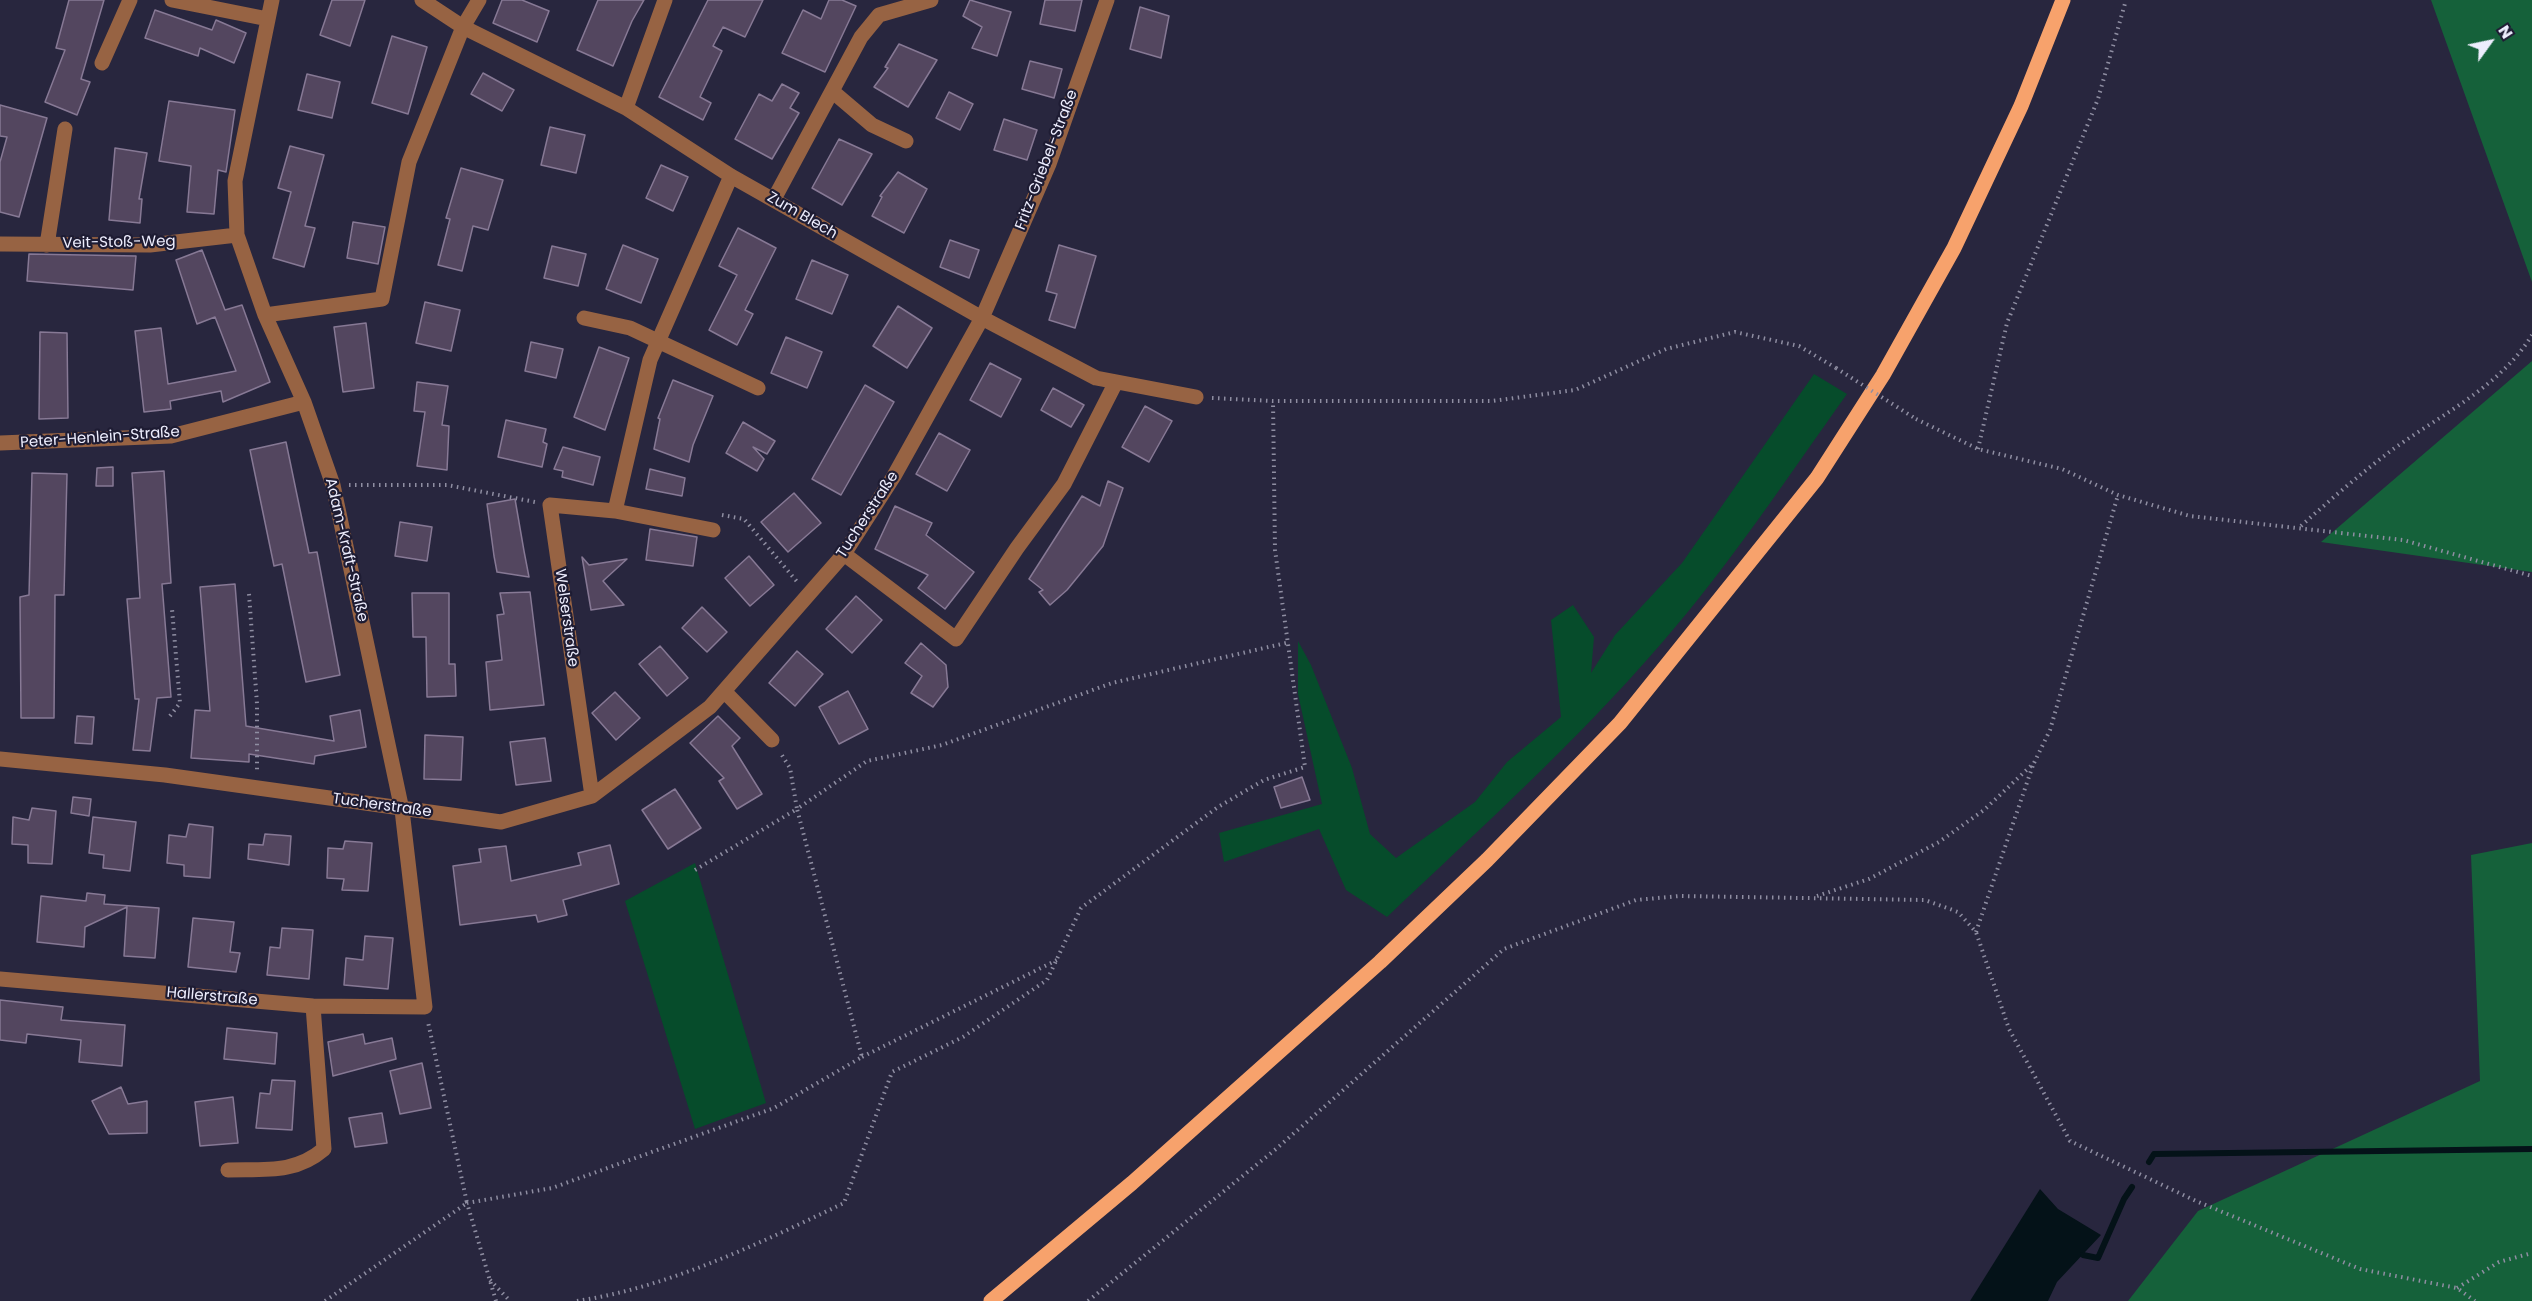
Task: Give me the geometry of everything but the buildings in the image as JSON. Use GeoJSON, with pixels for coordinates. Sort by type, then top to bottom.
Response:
{"type":"FeatureCollection","features":[{"type":"Feature","properties":{"kind":"main road"},"geometry":{"type":"LineString","coordinates":[[991,1301],[1132,1183],[1380,962],[1487,860],[1620,723],[1817,478],[1883,375],[1954,248],[2021,106],[2063,0]]}},
{"type":"Feature","properties":{"kind":"street"},"geometry":{"type":"LineString","coordinates":[[102,63],[130,0]]}},
{"type":"Feature","properties":{"kind":"street"},"geometry":{"type":"LineString","coordinates":[[172,0],[268,20]]}},
{"type":"Feature","properties":{"kind":"street","name":"Adam-Kraft-Straße"},"geometry":{"type":"LineString","coordinates":[[272,0],[235,181],[237,236],[265,315],[304,402],[333,485],[402,810],[425,1007]]}},
{"type":"Feature","properties":{"kind":"street","name":"Zum Blech"},"geometry":{"type":"LineString","coordinates":[[422,0],[463,27],[626,108],[731,176],[982,318],[1096,378],[1196,397]]}},
{"type":"Feature","properties":{"kind":"street"},"geometry":{"type":"LineString","coordinates":[[265,315],[382,299],[409,162],[463,27],[479,0]]}},
{"type":"Feature","properties":{"kind":"street"},"geometry":{"type":"LineString","coordinates":[[626,108],[665,0]]}},
{"type":"Feature","properties":{"kind":"street"},"geometry":{"type":"LineString","coordinates":[[774,199],[861,37],[879,15],[931,0]]}},
{"type":"Feature","properties":{"kind":"street","name":"Fritz-Griebel-Straße"},"geometry":{"type":"LineString","coordinates":[[982,318],[1049,164],[1107,0]]}},
{"type":"Feature","properties":{"kind":"street"},"geometry":{"type":"LineString","coordinates":[[832,91],[872,125],[906,141]]}},
{"type":"Feature","properties":{"kind":"street"},"geometry":{"type":"LineString","coordinates":[[47,244],[65,129]]}},
{"type":"Feature","properties":{"kind":"street"},"geometry":{"type":"LineString","coordinates":[[615,511],[650,360],[660,342],[731,176]]}},
{"type":"Feature","properties":{"kind":"street","name":"Veit-Stoß-Weg"},"geometry":{"type":"LineString","coordinates":[[0,243],[150,245],[237,236]]}},
{"type":"Feature","properties":{"kind":"street"},"geometry":{"type":"LineString","coordinates":[[584,318],[630,328],[758,388]]}},
{"type":"Feature","properties":{"kind":"street","name":"Tucherstraße"},"geometry":{"type":"LineString","coordinates":[[0,759],[105,768],[501,822],[592,796],[710,707],[844,554],[894,476],[982,318]]}},
{"type":"Feature","properties":{"kind":"street"},"geometry":{"type":"LineString","coordinates":[[844,554],[956,639],[1064,484],[1116,382]]}},
{"type":"Feature","properties":{"kind":"street","name":"Peter-Henlein-Straße"},"geometry":{"type":"LineString","coordinates":[[0,443],[171,436],[304,402]]}},
{"type":"Feature","properties":{"kind":"street"},"geometry":{"type":"LineString","coordinates":[[550,505],[615,511],[713,530]]}},
{"type":"Feature","properties":{"kind":"street","name":"Welserstraße"},"geometry":{"type":"LineString","coordinates":[[550,505],[592,796]]}},
{"type":"Feature","properties":{"kind":"street"},"geometry":{"type":"LineString","coordinates":[[724,691],[772,740]]}},
{"type":"Feature","properties":{"kind":"street","name":"Hallerstraße"},"geometry":{"type":"LineString","coordinates":[[0,979],[313,1006],[425,1007]]}},
{"type":"Feature","properties":{"kind":"street"},"geometry":{"type":"LineString","coordinates":[[228,1170],[281,1169],[309,1161],[324,1149],[313,1006]]}},
{"type":"Feature","properties":{"kind":"path"},"geometry":{"type":"LineString","coordinates":[[1978,449],[2007,323],[2098,99],[2126,0]]}},
{"type":"Feature","properties":{"kind":"path"},"geometry":{"type":"LineString","coordinates":[[1196,397],[1273,401],[1492,401],[1575,390],[1666,349],[1734,332],[1799,346],[1916,419],[1978,449],[2062,469],[2118,495],[2190,516],[2403,540],[2532,576]]}},
{"type":"Feature","properties":{"kind":"path"},"geometry":{"type":"LineString","coordinates":[[2300,527],[2351,481],[2498,377],[2532,335]]}},
{"type":"Feature","properties":{"kind":"path"},"geometry":{"type":"LineString","coordinates":[[577,1301],[607,1297],[736,1254],[844,1203],[892,1072],[973,1031],[1047,980],[1081,908],[1218,807],[1264,780],[1305,767],[1286,643],[1275,550],[1273,401]]}},
{"type":"Feature","properties":{"kind":"path"},"geometry":{"type":"LineString","coordinates":[[333,485],[447,485],[550,505]]}},
{"type":"Feature","properties":{"kind":"path"},"geometry":{"type":"LineString","coordinates":[[1976,932],[2034,763],[2050,730],[2118,495]]}},
{"type":"Feature","properties":{"kind":"path"},"geometry":{"type":"LineString","coordinates":[[249,594],[257,704],[258,788]]}},
{"type":"Feature","properties":{"kind":"path"},"geometry":{"type":"LineString","coordinates":[[170,716],[180,703],[171,609]]}},
{"type":"Feature","properties":{"kind":"path"},"geometry":{"type":"LineString","coordinates":[[695,870],[797,809],[867,761],[942,745],[1112,683],[1286,643]]}},
{"type":"Feature","properties":{"kind":"path"},"geometry":{"type":"LineString","coordinates":[[772,740],[790,768],[797,809],[862,1057]]}},
{"type":"Feature","properties":{"kind":"path"},"geometry":{"type":"LineString","coordinates":[[1814,897],[1869,879],[1939,842],[1984,810],[2034,763]]}},
{"type":"Feature","properties":{"kind":"path"},"geometry":{"type":"LineString","coordinates":[[1088,1301],[1276,1149],[1504,949],[1636,900],[1680,896],[1925,900],[1958,912],[1976,932],[2009,1029],[2070,1141],[2196,1201],[2360,1269],[2457,1288],[2475,1301]]}},
{"type":"Feature","properties":{"kind":"path"},"geometry":{"type":"LineString","coordinates":[[325,1301],[467,1203],[552,1188],[774,1108],[862,1057],[1057,960]]}},
{"type":"Feature","properties":{"kind":"path"},"geometry":{"type":"LineString","coordinates":[[425,1007],[467,1203],[496,1301]]}},
{"type":"Feature","properties":{"kind":"path"},"geometry":{"type":"LineString","coordinates":[[2457,1288],[2499,1262],[2532,1253]]}},
{"type":"Feature","properties":{"kind":"path"},"geometry":{"type":"LineString","coordinates":[[489,1278],[510,1301]]}},
{"type":"Feature","properties":{"kind":"green space"},"geometry":{"type":"Polygon","coordinates":[[[2431,0],[2532,0],[2532,282],[2431,0]]]}},
{"type":"Feature","properties":{"kind":"green space"},"geometry":{"type":"Polygon","coordinates":[[[2532,361],[2532,572],[2321,542],[2532,361]]]}},
{"type":"Feature","properties":{"kind":"green space"},"geometry":{"type":"Polygon","coordinates":[[[1814,374],[1847,394],[1710,584],[1660,645],[1595,716],[1387,917],[1346,890],[1319,829],[1224,862],[1219,833],[1322,804],[1298,694],[1298,641],[1311,665],[1352,768],[1370,834],[1396,858],[1475,802],[1507,762],[1561,717],[1551,620],[1573,605],[1594,637],[1591,673],[1615,635],[1682,563],[1814,374]]]}},
{"type":"Feature","properties":{"kind":"green space"},"geometry":{"type":"Polygon","coordinates":[[[2532,843],[2532,1301],[2128,1301],[2198,1211],[2480,1081],[2471,855],[2532,843]]]}},
{"type":"Feature","properties":{"kind":"green space"},"geometry":{"type":"Polygon","coordinates":[[[695,863],[766,1103],[695,1129],[625,901],[695,863]]]}},
{"type":"Feature","properties":{"kind":"shaded area"},"geometry":{"type":"Polygon","coordinates":[[[2040,1189],[2058,1209],[2101,1235],[2057,1282],[2048,1301],[1970,1301],[2040,1189]]]}},
{"type":"Feature","properties":{"kind":"waterway"},"geometry":{"type":"LineString","coordinates":[[2149,1162],[2154,1154],[2532,1149]]}},
{"type":"Feature","properties":{"kind":"waterway"},"geometry":{"type":"LineString","coordinates":[[2083,1255],[2098,1258],[2124,1199],[2132,1187]]}}]}
